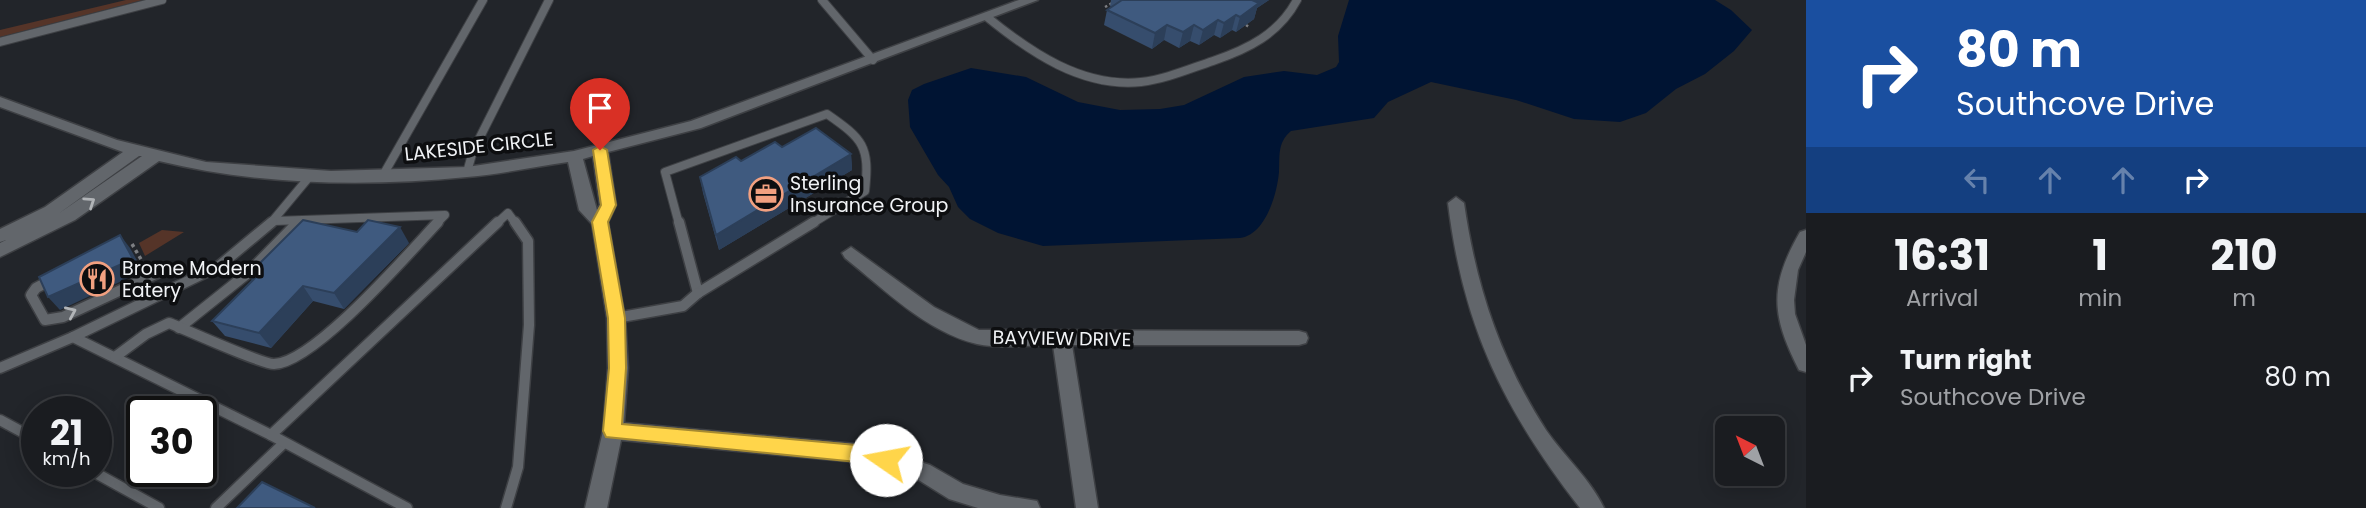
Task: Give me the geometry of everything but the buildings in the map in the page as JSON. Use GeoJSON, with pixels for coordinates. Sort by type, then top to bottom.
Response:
{"type":"FeatureCollection","features":[{"type":"Feature","properties":{"kind":"street","name":"LAKESIDE CIRCLE"},"geometry":{"type":"LineString","coordinates":[[0,102],[135,151],[238,171],[382,177],[467,172],[574,156],[719,118],[1031,0]]}},
{"type":"Feature","properties":{"kind":"street"},"geometry":{"type":"LineString","coordinates":[[596,508],[613,431],[618,368],[616,318],[600,222],[608,205],[600,150]]}},
{"type":"Feature","properties":{"kind":"street"},"geometry":{"type":"LineString","coordinates":[[0,236],[51,211],[135,151]]}},
{"type":"Feature","properties":{"kind":"street"},"geometry":{"type":"LineString","coordinates":[[0,251],[69,216],[154,156]]}},
{"type":"Feature","properties":{"kind":"street"},"geometry":{"type":"LineString","coordinates":[[574,156],[587,210],[600,222]]}},
{"type":"Feature","properties":{"kind":"street"},"geometry":{"type":"LineString","coordinates":[[1456,203],[1460,253],[1481,327],[1526,418],[1593,508]]}},
{"type":"Feature","properties":{"kind":"street"},"geometry":{"type":"LineString","coordinates":[[1806,236],[1790,263],[1783,298],[1787,323],[1806,364]]}},
{"type":"Feature","properties":{"kind":"street","name":"BAYVIEW DRIVE"},"geometry":{"type":"LineString","coordinates":[[851,253],[954,330],[979,337],[1299,338]]}},
{"type":"Feature","properties":{"kind":"street"},"geometry":{"type":"LineString","coordinates":[[1062,339],[1087,508]]}},
{"type":"Feature","properties":{"kind":"street"},"geometry":{"type":"LineString","coordinates":[[613,431],[867,454],[923,472],[957,492],[1000,505],[1029,508]]}},
{"type":"Feature","properties":{"kind":"lane"},"geometry":{"type":"LineString","coordinates":[[0,42],[162,0]]}},
{"type":"Feature","properties":{"kind":"lane"},"geometry":{"type":"LineString","coordinates":[[382,177],[483,0]]}},
{"type":"Feature","properties":{"kind":"lane"},"geometry":{"type":"LineString","coordinates":[[467,172],[473,150],[548,0]]}},
{"type":"Feature","properties":{"kind":"lane"},"geometry":{"type":"LineString","coordinates":[[822,0],[873,60]]}},
{"type":"Feature","properties":{"kind":"lane"},"geometry":{"type":"LineString","coordinates":[[987,17],[1023,44],[1068,69],[1117,83],[1139,82],[1226,56],[1270,35],[1289,18],[1297,0]]}},
{"type":"Feature","properties":{"kind":"lane"},"geometry":{"type":"LineString","coordinates":[[616,318],[683,306],[698,293],[865,191],[869,161],[863,139],[827,114],[665,173],[698,293]]}},
{"type":"Feature","properties":{"kind":"lane"},"geometry":{"type":"LineString","coordinates":[[0,368],[74,337],[219,266],[238,253],[274,220],[310,176]]}},
{"type":"Feature","properties":{"kind":"lane"},"geometry":{"type":"LineString","coordinates":[[271,435],[508,213],[528,241],[529,325],[518,467],[506,508]]}},
{"type":"Feature","properties":{"kind":"lane"},"geometry":{"type":"LineString","coordinates":[[115,357],[146,334],[169,323],[272,364],[303,355],[376,288],[445,215],[298,222],[274,220]]}},
{"type":"Feature","properties":{"kind":"lane"},"geometry":{"type":"LineString","coordinates":[[179,328],[247,272],[298,222]]}},
{"type":"Feature","properties":{"kind":"lane"},"geometry":{"type":"LineString","coordinates":[[67,272],[33,291],[31,295],[45,320],[63,317],[164,270]]}},
{"type":"Feature","properties":{"kind":"lane"},"geometry":{"type":"LineString","coordinates":[[74,337],[271,435],[407,508]]}},
{"type":"Feature","properties":{"kind":"lane"},"geometry":{"type":"LineString","coordinates":[[0,420],[21,431]]}},
{"type":"Feature","properties":{"kind":"lane"},"geometry":{"type":"LineString","coordinates":[[216,508],[284,443]]}},
{"type":"Feature","properties":{"kind":"lane"},"geometry":{"type":"LineString","coordinates":[[112,482],[159,508]]}},
{"type":"Feature","properties":{"kind":"path"},"geometry":{"type":"LineString","coordinates":[[1105,7],[1118,0]]}},
{"type":"Feature","properties":{"kind":"path"},"geometry":{"type":"LineString","coordinates":[[132,244],[144,266],[151,270]]}},
{"type":"Feature","properties":{"kind":"shaded area"},"geometry":{"type":"Polygon","coordinates":[[[126,0],[143,0],[0,37],[0,30],[126,0]]]}},
{"type":"Feature","properties":{"kind":"shaded area"},"geometry":{"type":"Polygon","coordinates":[[[162,230],[184,232],[145,256],[139,243],[162,230]]]}},
{"type":"Feature","properties":{"kind":"water"},"geometry":{"type":"Polygon","coordinates":[[[1349,0],[1715,0],[1731,10],[1752,30],[1734,51],[1705,74],[1676,89],[1646,113],[1620,122],[1574,119],[1516,100],[1431,82],[1388,102],[1374,118],[1291,131],[1281,145],[1278,181],[1268,212],[1256,230],[1240,238],[1043,246],[998,233],[970,219],[958,207],[949,187],[938,175],[910,127],[908,100],[912,90],[971,68],[1026,77],[1078,102],[1120,110],[1160,109],[1184,105],[1244,77],[1284,71],[1317,75],[1336,67],[1339,62],[1338,36],[1349,0]]]}},
{"type":"Feature","properties":{"kind":"place","name":"Sterling Insurance Group"},"geometry":{"type":"Point","coordinates":[766,194]}},
{"type":"Feature","properties":{"kind":"place","name":"Brome Modern Eatery"},"geometry":{"type":"Point","coordinates":[97,279]}},
{"type":"Feature","properties":{"kind":"route"},"geometry":{"type":"LineString","coordinates":[[600,150],[608,205],[600,222],[616,318],[618,368],[613,431],[867,454],[886,460]]}}]}
